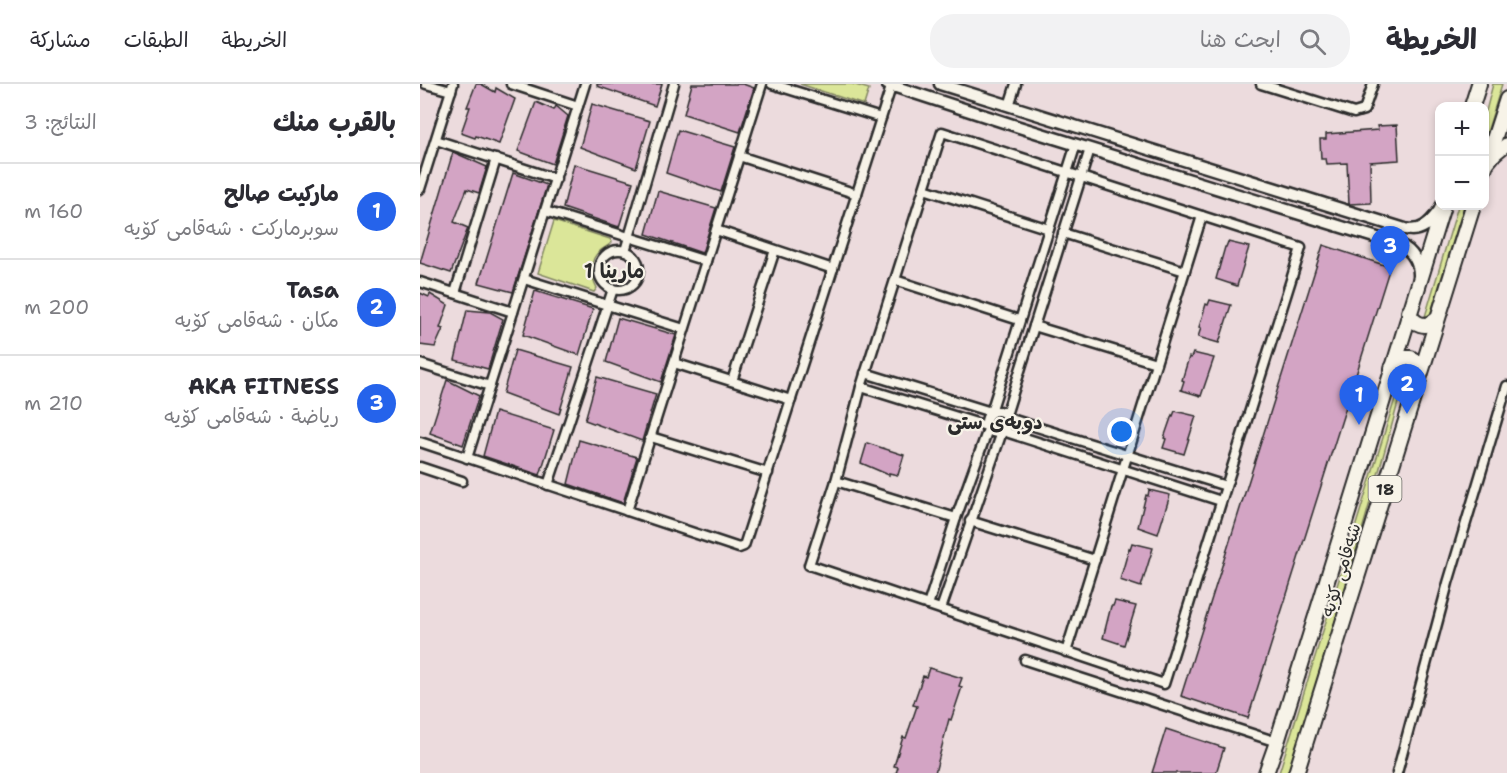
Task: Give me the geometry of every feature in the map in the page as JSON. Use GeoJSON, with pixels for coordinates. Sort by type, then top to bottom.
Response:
{"type":"FeatureCollection","features":[{"type":"Feature","properties":{"kind":"highway"},"geometry":{"type":"LineString","coordinates":[[1473,102],[1479,84]]}},
{"type":"Feature","properties":{"kind":"highway"},"geometry":{"type":"LineString","coordinates":[[1489,156],[1507,99]]}},
{"type":"Feature","properties":{"kind":"highway","name":"شەقامی کۆیە"},"geometry":{"type":"LineString","coordinates":[[1266,773],[1441,210]]}},
{"type":"Feature","properties":{"kind":"highway","name":"شەقامی کۆیە"},"geometry":{"type":"LineString","coordinates":[[1296,773],[1472,210]]}},
{"type":"Feature","properties":{"kind":"highway"},"geometry":{"type":"LineString","coordinates":[[1409,312],[1415,322],[1420,325],[1426,326],[1436,320]]}},
{"type":"Feature","properties":{"kind":"highway"},"geometry":{"type":"LineString","coordinates":[[1391,368],[1401,358],[1412,358],[1419,378]]}},
{"type":"Feature","properties":{"kind":"main road"},"geometry":{"type":"LineString","coordinates":[[1489,163],[1507,144]]}},
{"type":"Feature","properties":{"kind":"street"},"geometry":{"type":"LineString","coordinates":[[420,189],[452,88],[426,84]]}},
{"type":"Feature","properties":{"kind":"street"},"geometry":{"type":"LineString","coordinates":[[511,84],[578,106]]}},
{"type":"Feature","properties":{"kind":"street"},"geometry":{"type":"LineString","coordinates":[[467,458],[585,84]]}},
{"type":"Feature","properties":{"kind":"street"},"geometry":{"type":"LineString","coordinates":[[625,251],[674,84]]}},
{"type":"Feature","properties":{"kind":"street"},"geometry":{"type":"LineString","coordinates":[[627,511],[762,84]]}},
{"type":"Feature","properties":{"kind":"street"},"geometry":{"type":"LineString","coordinates":[[772,84],[881,118]]}},
{"type":"Feature","properties":{"kind":"street"},"geometry":{"type":"LineString","coordinates":[[420,442],[741,548],[745,545],[890,84],[1019,127],[1404,247],[1416,261],[1419,282]]}},
{"type":"Feature","properties":{"kind":"street"},"geometry":{"type":"LineString","coordinates":[[940,84],[1409,230],[1424,227],[1439,210]]}},
{"type":"Feature","properties":{"kind":"street"},"geometry":{"type":"LineString","coordinates":[[1009,106],[1016,84]]}},
{"type":"Feature","properties":{"kind":"street"},"geometry":{"type":"LineString","coordinates":[[1261,84],[1289,88],[1354,113],[1364,110],[1373,84]]}},
{"type":"Feature","properties":{"kind":"street"},"geometry":{"type":"LineString","coordinates":[[1019,127],[1024,110]]}},
{"type":"Feature","properties":{"kind":"street"},"geometry":{"type":"LineString","coordinates":[[942,132],[1066,174],[1301,248],[1164,684],[809,565],[836,481],[865,373],[942,132]]}},
{"type":"Feature","properties":{"kind":"street"},"geometry":{"type":"LineString","coordinates":[[436,140],[556,178]]}},
{"type":"Feature","properties":{"kind":"street"},"geometry":{"type":"LineString","coordinates":[[928,605],[987,427],[986,419],[992,412],[1076,144]]}},
{"type":"Feature","properties":{"kind":"street"},"geometry":{"type":"LineString","coordinates":[[941,609],[970,521],[1003,431],[1008,425],[1007,417],[1034,326],[1090,149]]}},
{"type":"Feature","properties":{"kind":"street"},"geometry":{"type":"LineString","coordinates":[[739,156],[857,194]]}},
{"type":"Feature","properties":{"kind":"street"},"geometry":{"type":"LineString","coordinates":[[455,293],[496,159]]}},
{"type":"Feature","properties":{"kind":"street"},"geometry":{"type":"LineString","coordinates":[[924,189],[1048,229]]}},
{"type":"Feature","properties":{"kind":"street"},"geometry":{"type":"LineString","coordinates":[[545,211],[706,261]]}},
{"type":"Feature","properties":{"kind":"street"},"geometry":{"type":"LineString","coordinates":[[1066,652],[1202,216]]}},
{"type":"Feature","properties":{"kind":"street"},"geometry":{"type":"LineString","coordinates":[[1404,247],[1409,230]]}},
{"type":"Feature","properties":{"kind":"street"},"geometry":{"type":"LineString","coordinates":[[716,231],[833,269]]}},
{"type":"Feature","properties":{"kind":"street"},"geometry":{"type":"LineString","coordinates":[[1063,233],[1185,272]]}},
{"type":"Feature","properties":{"kind":"street"},"geometry":{"type":"LineString","coordinates":[[618,250],[625,251],[635,258],[639,270],[638,276],[631,286],[625,289],[613,289],[602,280],[600,266],[606,255],[618,250]]}},
{"type":"Feature","properties":{"kind":"street"},"geometry":{"type":"LineString","coordinates":[[732,381],[775,250]]}},
{"type":"Feature","properties":{"kind":"street"},"geometry":{"type":"LineString","coordinates":[[1039,258],[1054,262]]}},
{"type":"Feature","properties":{"kind":"street"},"geometry":{"type":"LineString","coordinates":[[524,279],[684,329]]}},
{"type":"Feature","properties":{"kind":"street"},"geometry":{"type":"LineString","coordinates":[[895,280],[1019,320]]}},
{"type":"Feature","properties":{"kind":"street"},"geometry":{"type":"LineString","coordinates":[[420,282],[513,312]]}},
{"type":"Feature","properties":{"kind":"street"},"geometry":{"type":"LineString","coordinates":[[548,484],[613,289]]}},
{"type":"Feature","properties":{"kind":"street"},"geometry":{"type":"LineString","coordinates":[[1034,326],[1156,363]]}},
{"type":"Feature","properties":{"kind":"street"},"geometry":{"type":"LineString","coordinates":[[674,363],[791,400]]}},
{"type":"Feature","properties":{"kind":"street"},"geometry":{"type":"LineString","coordinates":[[420,364],[490,386]]}},
{"type":"Feature","properties":{"kind":"street"},"geometry":{"type":"LineString","coordinates":[[865,373],[992,412],[998,410],[1007,417],[1226,486]]}},
{"type":"Feature","properties":{"kind":"street"},"geometry":{"type":"LineString","coordinates":[[1397,773],[1451,572],[1507,386]]}},
{"type":"Feature","properties":{"kind":"street"},"geometry":{"type":"LineString","coordinates":[[861,387],[987,427],[993,432],[1003,431],[1221,501]]}},
{"type":"Feature","properties":{"kind":"street"},"geometry":{"type":"LineString","coordinates":[[651,437],[768,473]]}},
{"type":"Feature","properties":{"kind":"street"},"geometry":{"type":"LineString","coordinates":[[420,467],[462,482]]}},
{"type":"Feature","properties":{"kind":"street"},"geometry":{"type":"LineString","coordinates":[[836,481],[956,518]]}},
{"type":"Feature","properties":{"kind":"street"},"geometry":{"type":"LineString","coordinates":[[970,521],[1095,560]]}},
{"type":"Feature","properties":{"kind":"street"},"geometry":{"type":"LineString","coordinates":[[1025,660],[1277,742]]}},
{"type":"Feature","properties":{"kind":"green space"},"geometry":{"type":"Polygon","coordinates":[[[800,84],[852,84],[869,89],[864,105],[800,84]]]}},
{"type":"Feature","properties":{"kind":"green space"},"geometry":{"type":"Polygon","coordinates":[[[1493,84],[1502,84],[1489,126],[1489,102],[1493,84]]]}},
{"type":"Feature","properties":{"kind":"green space"},"geometry":{"type":"Polygon","coordinates":[[[1457,210],[1463,210],[1428,322],[1424,320],[1457,210]]]}},
{"type":"Feature","properties":{"kind":"green space"},"geometry":{"type":"Polygon","coordinates":[[[554,221],[610,239],[612,242],[596,255],[592,263],[593,278],[597,288],[594,292],[538,273],[554,221]]]}},
{"type":"Feature","properties":{"kind":"green space"},"geometry":{"type":"Polygon","coordinates":[[[1403,373],[1406,373],[1378,474],[1289,773],[1279,773],[1403,373]]]}},
{"type":"Feature","properties":{"kind":"building"},"geometry":{"type":"Polygon","coordinates":[[[476,84],[481,84],[495,92],[496,88],[515,99],[499,144],[461,133],[470,107],[467,107],[476,84]]]}},
{"type":"Feature","properties":{"kind":"building"},"geometry":{"type":"Polygon","coordinates":[[[597,84],[662,84],[655,106],[597,86],[597,84]]]}},
{"type":"Feature","properties":{"kind":"building"},"geometry":{"type":"Polygon","coordinates":[[[692,84],[743,84],[754,88],[740,132],[684,114],[692,84]]]}},
{"type":"Feature","properties":{"kind":"building"},"geometry":{"type":"Polygon","coordinates":[[[536,102],[554,110],[556,106],[568,116],[553,164],[518,151],[536,102]]]}},
{"type":"Feature","properties":{"kind":"building"},"geometry":{"type":"Polygon","coordinates":[[[592,104],[650,121],[636,168],[580,147],[592,104]]]}},
{"type":"Feature","properties":{"kind":"building"},"geometry":{"type":"Polygon","coordinates":[[[1397,125],[1399,160],[1370,162],[1371,203],[1349,204],[1347,163],[1327,164],[1326,159],[1321,159],[1320,139],[1326,139],[1326,134],[1378,130],[1377,126],[1397,125]]]}},
{"type":"Feature","properties":{"kind":"building"},"geometry":{"type":"Polygon","coordinates":[[[678,130],[735,147],[721,192],[666,173],[678,130]]]}},
{"type":"Feature","properties":{"kind":"building"},"geometry":{"type":"Polygon","coordinates":[[[453,152],[487,167],[479,193],[467,189],[454,222],[468,228],[451,273],[420,263],[453,152]]]}},
{"type":"Feature","properties":{"kind":"building"},"geometry":{"type":"Polygon","coordinates":[[[574,164],[633,182],[619,227],[563,208],[574,164]]]}},
{"type":"Feature","properties":{"kind":"building"},"geometry":{"type":"Polygon","coordinates":[[[513,173],[547,185],[513,292],[479,283],[513,173]]]}},
{"type":"Feature","properties":{"kind":"building"},"geometry":{"type":"Polygon","coordinates":[[[658,191],[716,208],[702,253],[646,234],[658,191]]]}},
{"type":"Feature","properties":{"kind":"building"},"geometry":{"type":"Polygon","coordinates":[[[1228,242],[1249,247],[1237,286],[1216,279],[1228,242]]]}},
{"type":"Feature","properties":{"kind":"building"},"geometry":{"type":"Polygon","coordinates":[[[1323,245],[1390,267],[1248,718],[1181,696],[1323,245]]]}},
{"type":"Feature","properties":{"kind":"building"},"geometry":{"type":"Polygon","coordinates":[[[535,291],[593,309],[579,355],[523,335],[535,291]]]}},
{"type":"Feature","properties":{"kind":"building"},"geometry":{"type":"Polygon","coordinates":[[[420,293],[429,297],[430,294],[448,305],[440,328],[443,329],[435,347],[420,345],[420,293]]]}},
{"type":"Feature","properties":{"kind":"building"},"geometry":{"type":"Polygon","coordinates":[[[1210,300],[1231,305],[1219,343],[1198,337],[1206,304],[1208,305],[1210,300]]]}},
{"type":"Feature","properties":{"kind":"building"},"geometry":{"type":"Polygon","coordinates":[[[467,310],[490,312],[503,319],[488,369],[455,360],[467,310]]]}},
{"type":"Feature","properties":{"kind":"building"},"geometry":{"type":"Polygon","coordinates":[[[618,318],[676,335],[661,382],[606,362],[618,318]]]}},
{"type":"Feature","properties":{"kind":"building"},"geometry":{"type":"Polygon","coordinates":[[[515,350],[573,367],[559,414],[503,393],[515,350]]]}},
{"type":"Feature","properties":{"kind":"building"},"geometry":{"type":"Polygon","coordinates":[[[1193,353],[1214,358],[1201,396],[1181,390],[1189,357],[1191,358],[1193,353]]]}},
{"type":"Feature","properties":{"kind":"building"},"geometry":{"type":"Polygon","coordinates":[[[597,377],[656,394],[642,441],[585,420],[597,377]]]}},
{"type":"Feature","properties":{"kind":"building"},"geometry":{"type":"Polygon","coordinates":[[[447,380],[479,396],[463,445],[430,433],[447,380]]]}},
{"type":"Feature","properties":{"kind":"building"},"geometry":{"type":"Polygon","coordinates":[[[1175,411],[1196,416],[1184,454],[1163,448],[1166,439],[1164,438],[1175,411]]]}},
{"type":"Feature","properties":{"kind":"building"},"geometry":{"type":"Polygon","coordinates":[[[495,412],[554,430],[540,475],[483,456],[495,412]]]}},
{"type":"Feature","properties":{"kind":"building"},"geometry":{"type":"Polygon","coordinates":[[[579,440],[637,457],[623,503],[568,484],[579,440]]]}},
{"type":"Feature","properties":{"kind":"building"},"geometry":{"type":"Polygon","coordinates":[[[867,443],[904,455],[898,475],[889,473],[889,475],[861,463],[867,443]]]}},
{"type":"Feature","properties":{"kind":"building"},"geometry":{"type":"Polygon","coordinates":[[[1149,490],[1170,495],[1158,534],[1138,527],[1149,490]]]}},
{"type":"Feature","properties":{"kind":"building"},"geometry":{"type":"Polygon","coordinates":[[[1132,543],[1153,548],[1141,587],[1120,580],[1132,543]]]}},
{"type":"Feature","properties":{"kind":"building"},"geometry":{"type":"Polygon","coordinates":[[[1115,601],[1136,606],[1124,645],[1103,638],[1111,606],[1115,601]]]}},
{"type":"Feature","properties":{"kind":"building"},"geometry":{"type":"Polygon","coordinates":[[[929,668],[962,678],[959,686],[962,687],[951,720],[949,719],[935,773],[896,773],[898,767],[894,766],[903,737],[906,738],[917,706],[913,705],[923,676],[926,677],[929,668]]]}},
{"type":"Feature","properties":{"kind":"building"},"geometry":{"type":"Polygon","coordinates":[[[1166,729],[1224,748],[1216,773],[1152,773],[1166,729]]]}},
{"type":"Feature","properties":{"kind":"place","name":"AKA FITNESS"},"geometry":{"type":"Point","coordinates":[1390,276]}},
{"type":"Feature","properties":{"kind":"place","name":"Tasa"},"geometry":{"type":"Point","coordinates":[1407,414]}},
{"type":"Feature","properties":{"kind":"place","name":"ماركيت صالح"},"geometry":{"type":"Point","coordinates":[1359,425]}},
{"type":"Feature","properties":{"kind":"district","name":"مارینا 1"},"geometry":{"type":"Point","coordinates":[614,271]}},
{"type":"Feature","properties":{"kind":"district","name":"دوبه‌ی ستی"},"geometry":{"type":"Point","coordinates":[995,422]}}]}
